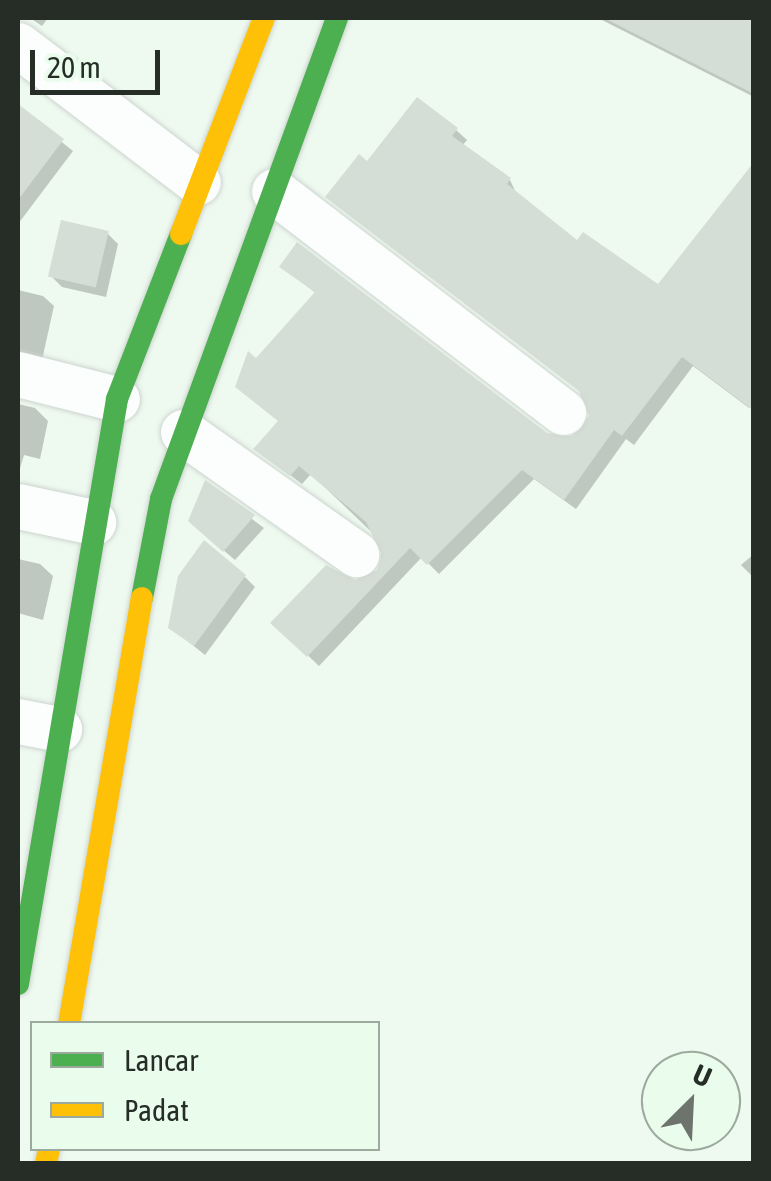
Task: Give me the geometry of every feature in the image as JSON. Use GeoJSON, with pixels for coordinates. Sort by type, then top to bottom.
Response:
{"type":"FeatureCollection","features":[{"type":"Feature","properties":{"kind":"main road"},"geometry":{"type":"LineString","coordinates":[[69,1021],[106,627],[93,522],[117,400],[264,18]]}},
{"type":"Feature","properties":{"kind":"main road"},"geometry":{"type":"LineString","coordinates":[[18,984],[38,725],[106,627],[161,499],[337,18]]}},
{"type":"Feature","properties":{"kind":"street"},"geometry":{"type":"LineString","coordinates":[[18,46],[198,182]]}},
{"type":"Feature","properties":{"kind":"street"},"geometry":{"type":"LineString","coordinates":[[274,191],[563,412]]}},
{"type":"Feature","properties":{"kind":"street"},"geometry":{"type":"LineString","coordinates":[[18,374],[117,400]]}},
{"type":"Feature","properties":{"kind":"street"},"geometry":{"type":"LineString","coordinates":[[183,432],[356,554]]}},
{"type":"Feature","properties":{"kind":"street"},"geometry":{"type":"LineString","coordinates":[[18,506],[93,522]]}},
{"type":"Feature","properties":{"kind":"building"},"geometry":{"type":"Polygon","coordinates":[[[604,18],[754,18],[754,94],[604,18]]]}},
{"type":"Feature","properties":{"kind":"building"},"geometry":{"type":"Polygon","coordinates":[[[417,97],[458,128],[452,136],[511,178],[507,184],[577,240],[583,232],[658,284],[754,162],[754,411],[682,357],[622,436],[614,430],[564,500],[522,470],[427,565],[410,548],[307,657],[270,623],[326,565],[355,580],[377,570],[382,555],[366,522],[299,466],[290,476],[253,449],[278,421],[235,387],[248,351],[256,358],[315,292],[279,267],[297,242],[547,433],[572,436],[589,416],[579,391],[325,197],[359,154],[367,161],[417,97]]]}},
{"type":"Feature","properties":{"kind":"building"},"geometry":{"type":"Polygon","coordinates":[[[18,104],[64,139],[18,200],[18,104]]]}},
{"type":"Feature","properties":{"kind":"building"},"geometry":{"type":"Polygon","coordinates":[[[61,220],[109,231],[96,288],[48,277],[61,220]]]}},
{"type":"Feature","properties":{"kind":"building"},"geometry":{"type":"Polygon","coordinates":[[[205,480],[255,515],[223,552],[188,521],[205,480]]]}},
{"type":"Feature","properties":{"kind":"building"},"geometry":{"type":"Polygon","coordinates":[[[204,540],[246,575],[194,646],[168,628],[178,576],[204,540]]]}},
{"type":"Feature","properties":{"kind":"traffic: fast"},"geometry":{"type":"LineString","coordinates":[[142,598],[161,499],[337,18]]}},
{"type":"Feature","properties":{"kind":"traffic: fast"},"geometry":{"type":"LineString","coordinates":[[18,984],[117,399],[181,234]]}},
{"type":"Feature","properties":{"kind":"traffic: slow"},"geometry":{"type":"LineString","coordinates":[[181,234],[264,18]]}},
{"type":"Feature","properties":{"kind":"traffic: slow"},"geometry":{"type":"LineString","coordinates":[[70,1021],[142,598]]}},
{"type":"Feature","properties":{"kind":"traffic: slow"},"geometry":{"type":"LineString","coordinates":[[46,1164],[48,1151]]}}]}
